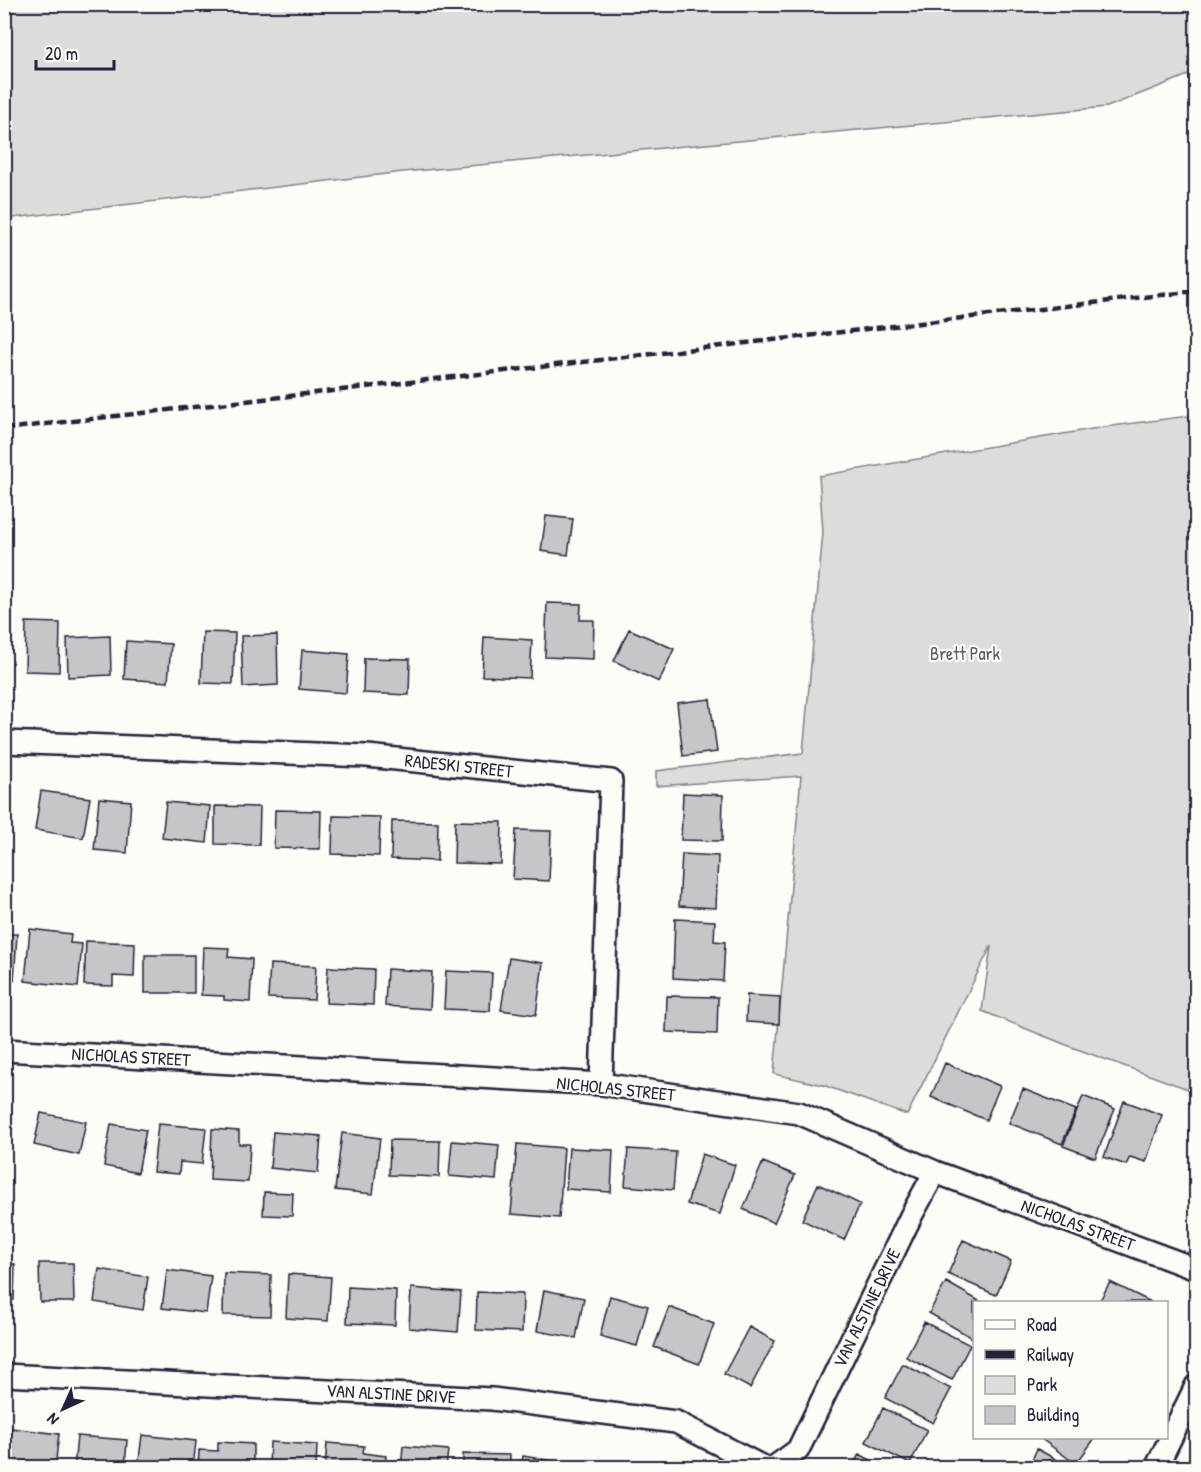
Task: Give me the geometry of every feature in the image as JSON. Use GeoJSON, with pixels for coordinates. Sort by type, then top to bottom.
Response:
{"type":"FeatureCollection","features":[{"type":"Feature","properties":{"kind":"street","name":"RADESKI STREET"},"geometry":{"type":"LineString","coordinates":[[4,742],[368,756],[610,781],[601,1084]]}},
{"type":"Feature","properties":{"kind":"street","name":"NICHOLAS STREET"},"geometry":{"type":"LineString","coordinates":[[4,1050],[601,1084],[799,1113],[935,1172],[1197,1269]]}},
{"type":"Feature","properties":{"kind":"street","name":"VAN ALSTINE DRIVE"},"geometry":{"type":"LineString","coordinates":[[773,1467],[798,1450],[911,1216],[935,1172]]}},
{"type":"Feature","properties":{"kind":"street","name":"VAN ALSTINE DRIVE"},"geometry":{"type":"LineString","coordinates":[[4,1375],[504,1400],[676,1422],[765,1467]]}},
{"type":"Feature","properties":{"kind":"street"},"geometry":{"type":"LineString","coordinates":[[1156,1467],[1197,1386]]}},
{"type":"Feature","properties":{"kind":"green space"},"geometry":{"type":"Polygon","coordinates":[[[4,5],[1196,5],[1196,72],[1107,107],[403,172],[5,219],[4,5]]]}},
{"type":"Feature","properties":{"kind":"green space","name":"Brett Park"},"geometry":{"type":"Polygon","coordinates":[[[1196,415],[1196,1092],[1074,1048],[982,1011],[991,946],[907,1115],[823,1085],[774,1074],[801,776],[656,786],[656,771],[803,753],[823,532],[819,476],[1104,427],[1196,415]]]}},
{"type":"Feature","properties":{"kind":"building"},"geometry":{"type":"Polygon","coordinates":[[[546,516],[573,519],[568,555],[541,551],[546,516]]]}},
{"type":"Feature","properties":{"kind":"building"},"geometry":{"type":"Polygon","coordinates":[[[547,603],[581,604],[580,620],[594,620],[593,659],[545,657],[547,603]]]}},
{"type":"Feature","properties":{"kind":"building"},"geometry":{"type":"Polygon","coordinates":[[[26,622],[60,623],[59,672],[25,671],[26,622]]]}},
{"type":"Feature","properties":{"kind":"building"},"geometry":{"type":"Polygon","coordinates":[[[629,629],[674,649],[659,682],[614,661],[629,629]]]}},
{"type":"Feature","properties":{"kind":"building"},"geometry":{"type":"Polygon","coordinates":[[[203,632],[235,633],[233,684],[201,683],[203,632]]]}},
{"type":"Feature","properties":{"kind":"building"},"geometry":{"type":"Polygon","coordinates":[[[277,635],[278,685],[243,687],[241,636],[277,635]]]}},
{"type":"Feature","properties":{"kind":"building"},"geometry":{"type":"Polygon","coordinates":[[[110,636],[111,675],[68,677],[67,638],[110,636]]]}},
{"type":"Feature","properties":{"kind":"building"},"geometry":{"type":"Polygon","coordinates":[[[484,637],[532,640],[530,678],[482,676],[484,637]]]}},
{"type":"Feature","properties":{"kind":"building"},"geometry":{"type":"Polygon","coordinates":[[[126,641],[171,644],[168,682],[124,679],[126,641]]]}},
{"type":"Feature","properties":{"kind":"building"},"geometry":{"type":"Polygon","coordinates":[[[302,650],[349,654],[346,693],[299,689],[302,650]]]}},
{"type":"Feature","properties":{"kind":"building"},"geometry":{"type":"Polygon","coordinates":[[[364,658],[410,659],[409,695],[363,693],[364,658]]]}},
{"type":"Feature","properties":{"kind":"building"},"geometry":{"type":"Polygon","coordinates":[[[710,699],[717,752],[683,756],[677,703],[710,699]]]}},
{"type":"Feature","properties":{"kind":"building"},"geometry":{"type":"Polygon","coordinates":[[[41,791],[90,798],[83,838],[35,830],[41,791]]]}},
{"type":"Feature","properties":{"kind":"building"},"geometry":{"type":"Polygon","coordinates":[[[4,793],[10,793],[8,845],[4,844],[4,793]]]}},
{"type":"Feature","properties":{"kind":"building"},"geometry":{"type":"Polygon","coordinates":[[[683,793],[723,795],[722,841],[681,840],[683,793]]]}},
{"type":"Feature","properties":{"kind":"building"},"geometry":{"type":"Polygon","coordinates":[[[99,798],[131,801],[127,853],[94,850],[99,798]]]}},
{"type":"Feature","properties":{"kind":"building"},"geometry":{"type":"Polygon","coordinates":[[[166,802],[210,806],[207,843],[162,838],[166,802]]]}},
{"type":"Feature","properties":{"kind":"building"},"geometry":{"type":"Polygon","coordinates":[[[215,806],[260,807],[259,845],[215,844],[215,806]]]}},
{"type":"Feature","properties":{"kind":"building"},"geometry":{"type":"Polygon","coordinates":[[[275,810],[321,811],[320,849],[274,848],[275,810]]]}},
{"type":"Feature","properties":{"kind":"building"},"geometry":{"type":"Polygon","coordinates":[[[333,816],[380,817],[379,856],[332,854],[333,816]]]}},
{"type":"Feature","properties":{"kind":"building"},"geometry":{"type":"Polygon","coordinates":[[[392,821],[438,822],[437,861],[391,859],[392,821]]]}},
{"type":"Feature","properties":{"kind":"building"},"geometry":{"type":"Polygon","coordinates":[[[455,821],[502,822],[501,864],[454,863],[455,821]]]}},
{"type":"Feature","properties":{"kind":"building"},"geometry":{"type":"Polygon","coordinates":[[[516,830],[551,831],[549,881],[513,879],[516,830]]]}},
{"type":"Feature","properties":{"kind":"building"},"geometry":{"type":"Polygon","coordinates":[[[682,854],[718,856],[716,908],[679,906],[682,854]]]}},
{"type":"Feature","properties":{"kind":"building"},"geometry":{"type":"Polygon","coordinates":[[[675,919],[715,921],[714,941],[725,942],[723,981],[673,978],[675,919]]]}},
{"type":"Feature","properties":{"kind":"building"},"geometry":{"type":"Polygon","coordinates":[[[30,929],[71,934],[70,943],[82,944],[78,987],[25,981],[30,929]]]}},
{"type":"Feature","properties":{"kind":"building"},"geometry":{"type":"Polygon","coordinates":[[[4,934],[17,934],[14,981],[4,980],[4,934]]]}},
{"type":"Feature","properties":{"kind":"building"},"geometry":{"type":"Polygon","coordinates":[[[86,941],[135,943],[134,977],[113,976],[113,986],[84,985],[86,941]]]}},
{"type":"Feature","properties":{"kind":"building"},"geometry":{"type":"Polygon","coordinates":[[[203,947],[229,948],[228,957],[252,959],[250,1002],[224,1000],[224,996],[201,995],[203,947]]]}},
{"type":"Feature","properties":{"kind":"building"},"geometry":{"type":"Polygon","coordinates":[[[145,955],[194,955],[194,993],[145,993],[145,955]]]}},
{"type":"Feature","properties":{"kind":"building"},"geometry":{"type":"Polygon","coordinates":[[[509,958],[543,963],[536,1015],[501,1010],[509,958]]]}},
{"type":"Feature","properties":{"kind":"building"},"geometry":{"type":"Polygon","coordinates":[[[270,964],[316,966],[314,1000],[268,998],[270,964]]]}},
{"type":"Feature","properties":{"kind":"building"},"geometry":{"type":"Polygon","coordinates":[[[328,967],[374,969],[373,1005],[326,1003],[328,967]]]}},
{"type":"Feature","properties":{"kind":"building"},"geometry":{"type":"Polygon","coordinates":[[[387,969],[432,972],[430,1009],[385,1006],[387,969]]]}},
{"type":"Feature","properties":{"kind":"building"},"geometry":{"type":"Polygon","coordinates":[[[446,971],[492,973],[490,1011],[444,1009],[446,971]]]}},
{"type":"Feature","properties":{"kind":"building"},"geometry":{"type":"Polygon","coordinates":[[[747,995],[780,997],[779,1024],[746,1022],[747,995]]]}},
{"type":"Feature","properties":{"kind":"building"},"geometry":{"type":"Polygon","coordinates":[[[667,996],[718,997],[717,1034],[666,1032],[667,996]]]}},
{"type":"Feature","properties":{"kind":"building"},"geometry":{"type":"Polygon","coordinates":[[[945,1063],[1000,1086],[986,1120],[931,1097],[945,1063]]]}},
{"type":"Feature","properties":{"kind":"building"},"geometry":{"type":"Polygon","coordinates":[[[1023,1089],[1076,1110],[1062,1144],[1009,1123],[1023,1089]]]}},
{"type":"Feature","properties":{"kind":"building"},"geometry":{"type":"Polygon","coordinates":[[[1083,1096],[1115,1109],[1095,1158],[1063,1146],[1083,1096]]]}},
{"type":"Feature","properties":{"kind":"building"},"geometry":{"type":"Polygon","coordinates":[[[1124,1101],[1162,1115],[1146,1162],[1130,1157],[1126,1165],[1104,1157],[1124,1101]]]}},
{"type":"Feature","properties":{"kind":"building"},"geometry":{"type":"Polygon","coordinates":[[[4,1113],[10,1113],[5,1164],[4,1164],[4,1113]]]}},
{"type":"Feature","properties":{"kind":"building"},"geometry":{"type":"Polygon","coordinates":[[[41,1113],[86,1122],[79,1155],[34,1145],[41,1113]]]}},
{"type":"Feature","properties":{"kind":"building"},"geometry":{"type":"Polygon","coordinates":[[[111,1124],[146,1130],[138,1173],[104,1166],[111,1124]]]}},
{"type":"Feature","properties":{"kind":"building"},"geometry":{"type":"Polygon","coordinates":[[[158,1124],[206,1128],[202,1164],[180,1162],[179,1174],[153,1172],[158,1124]]]}},
{"type":"Feature","properties":{"kind":"building"},"geometry":{"type":"Polygon","coordinates":[[[212,1129],[239,1131],[239,1144],[250,1144],[248,1182],[210,1180],[212,1129]]]}},
{"type":"Feature","properties":{"kind":"building"},"geometry":{"type":"Polygon","coordinates":[[[273,1132],[321,1136],[318,1173],[270,1168],[273,1132]]]}},
{"type":"Feature","properties":{"kind":"building"},"geometry":{"type":"Polygon","coordinates":[[[342,1133],[380,1138],[373,1194],[335,1190],[342,1133]]]}},
{"type":"Feature","properties":{"kind":"building"},"geometry":{"type":"Polygon","coordinates":[[[390,1140],[440,1141],[439,1177],[389,1175],[390,1140]]]}},
{"type":"Feature","properties":{"kind":"building"},"geometry":{"type":"Polygon","coordinates":[[[452,1141],[499,1145],[496,1180],[449,1176],[452,1141]]]}},
{"type":"Feature","properties":{"kind":"building"},"geometry":{"type":"Polygon","coordinates":[[[517,1144],[564,1148],[559,1218],[511,1214],[517,1144]]]}},
{"type":"Feature","properties":{"kind":"building"},"geometry":{"type":"Polygon","coordinates":[[[569,1148],[613,1150],[611,1192],[566,1189],[569,1148]]]}},
{"type":"Feature","properties":{"kind":"building"},"geometry":{"type":"Polygon","coordinates":[[[628,1149],[676,1152],[673,1190],[625,1186],[628,1149]]]}},
{"type":"Feature","properties":{"kind":"building"},"geometry":{"type":"Polygon","coordinates":[[[702,1154],[735,1165],[720,1214],[687,1204],[702,1154]]]}},
{"type":"Feature","properties":{"kind":"building"},"geometry":{"type":"Polygon","coordinates":[[[763,1162],[795,1175],[774,1223],[743,1209],[763,1162]]]}},
{"type":"Feature","properties":{"kind":"building"},"geometry":{"type":"Polygon","coordinates":[[[818,1184],[860,1204],[844,1240],[802,1220],[818,1184]]]}},
{"type":"Feature","properties":{"kind":"building"},"geometry":{"type":"Polygon","coordinates":[[[264,1192],[293,1193],[292,1216],[263,1215],[264,1192]]]}},
{"type":"Feature","properties":{"kind":"building"},"geometry":{"type":"Polygon","coordinates":[[[963,1240],[1011,1261],[996,1295],[948,1274],[963,1240]]]}},
{"type":"Feature","properties":{"kind":"building"},"geometry":{"type":"Polygon","coordinates":[[[39,1263],[73,1263],[74,1302],[40,1302],[39,1263]]]}},
{"type":"Feature","properties":{"kind":"building"},"geometry":{"type":"Polygon","coordinates":[[[4,1264],[15,1264],[14,1300],[4,1300],[4,1264]]]}},
{"type":"Feature","properties":{"kind":"building"},"geometry":{"type":"Polygon","coordinates":[[[99,1269],[148,1277],[143,1310],[94,1302],[99,1269]]]}},
{"type":"Feature","properties":{"kind":"building"},"geometry":{"type":"Polygon","coordinates":[[[167,1270],[211,1276],[206,1313],[162,1308],[167,1270]]]}},
{"type":"Feature","properties":{"kind":"building"},"geometry":{"type":"Polygon","coordinates":[[[224,1273],[271,1275],[270,1316],[223,1315],[224,1273]]]}},
{"type":"Feature","properties":{"kind":"building"},"geometry":{"type":"Polygon","coordinates":[[[288,1274],[331,1277],[328,1321],[286,1318],[288,1274]]]}},
{"type":"Feature","properties":{"kind":"building"},"geometry":{"type":"Polygon","coordinates":[[[946,1282],[979,1301],[973,1301],[973,1338],[929,1313],[946,1282]]]}},
{"type":"Feature","properties":{"kind":"building"},"geometry":{"type":"Polygon","coordinates":[[[1110,1282],[1149,1301],[1100,1301],[1110,1282]]]}},
{"type":"Feature","properties":{"kind":"building"},"geometry":{"type":"Polygon","coordinates":[[[348,1287],[396,1290],[395,1325],[347,1323],[348,1287]]]}},
{"type":"Feature","properties":{"kind":"building"},"geometry":{"type":"Polygon","coordinates":[[[411,1288],[461,1292],[458,1332],[409,1328],[411,1288]]]}},
{"type":"Feature","properties":{"kind":"building"},"geometry":{"type":"Polygon","coordinates":[[[544,1290],[584,1298],[576,1338],[537,1331],[544,1290]]]}},
{"type":"Feature","properties":{"kind":"building"},"geometry":{"type":"Polygon","coordinates":[[[477,1292],[523,1294],[522,1332],[476,1330],[477,1292]]]}},
{"type":"Feature","properties":{"kind":"building"},"geometry":{"type":"Polygon","coordinates":[[[610,1296],[648,1306],[637,1346],[600,1336],[610,1296]]]}},
{"type":"Feature","properties":{"kind":"building"},"geometry":{"type":"Polygon","coordinates":[[[669,1307],[714,1324],[699,1364],[654,1347],[669,1307]]]}},
{"type":"Feature","properties":{"kind":"building"},"geometry":{"type":"Polygon","coordinates":[[[924,1322],[970,1345],[952,1380],[906,1357],[924,1322]]]}},
{"type":"Feature","properties":{"kind":"building"},"geometry":{"type":"Polygon","coordinates":[[[749,1327],[775,1341],[750,1388],[724,1374],[749,1327]]]}},
{"type":"Feature","properties":{"kind":"building"},"geometry":{"type":"Polygon","coordinates":[[[903,1364],[951,1389],[933,1423],[885,1398],[903,1364]]]}},
{"type":"Feature","properties":{"kind":"building"},"geometry":{"type":"Polygon","coordinates":[[[883,1408],[927,1430],[910,1464],[866,1442],[883,1408]]]}},
{"type":"Feature","properties":{"kind":"building"},"geometry":{"type":"Polygon","coordinates":[[[11,1428],[59,1434],[55,1468],[7,1466],[11,1428]]]}},
{"type":"Feature","properties":{"kind":"building"},"geometry":{"type":"Polygon","coordinates":[[[142,1435],[196,1441],[193,1468],[138,1468],[142,1435]]]}},
{"type":"Feature","properties":{"kind":"building"},"geometry":{"type":"Polygon","coordinates":[[[77,1436],[127,1440],[125,1468],[74,1468],[77,1436]]]}},
{"type":"Feature","properties":{"kind":"building"},"geometry":{"type":"Polygon","coordinates":[[[1041,1439],[1094,1439],[1076,1464],[1041,1439]]]}},
{"type":"Feature","properties":{"kind":"building"},"geometry":{"type":"Polygon","coordinates":[[[218,1442],[253,1444],[253,1468],[198,1468],[199,1450],[218,1451],[218,1442]]]}},
{"type":"Feature","properties":{"kind":"building"},"geometry":{"type":"Polygon","coordinates":[[[270,1442],[317,1445],[316,1468],[269,1468],[270,1442]]]}},
{"type":"Feature","properties":{"kind":"building"},"geometry":{"type":"Polygon","coordinates":[[[327,1443],[364,1446],[363,1453],[386,1456],[385,1468],[325,1468],[327,1443]]]}},
{"type":"Feature","properties":{"kind":"building"},"geometry":{"type":"Polygon","coordinates":[[[403,1446],[448,1450],[446,1468],[401,1468],[403,1446]]]}},
{"type":"Feature","properties":{"kind":"building"},"geometry":{"type":"Polygon","coordinates":[[[1037,1449],[1072,1468],[1028,1468],[1037,1449]]]}},
{"type":"Feature","properties":{"kind":"building"},"geometry":{"type":"Polygon","coordinates":[[[463,1454],[510,1455],[510,1468],[463,1468],[463,1454]]]}},
{"type":"Feature","properties":{"kind":"building"},"geometry":{"type":"Polygon","coordinates":[[[859,1454],[886,1468],[852,1468],[859,1454]]]}},
{"type":"Feature","properties":{"kind":"building"},"geometry":{"type":"Polygon","coordinates":[[[523,1456],[577,1465],[577,1468],[521,1468],[523,1456]]]}},
{"type":"Feature","properties":{"kind":"building"},"geometry":{"type":"Polygon","coordinates":[[[594,1462],[614,1468],[593,1468],[594,1462]]]}},
{"type":"Feature","properties":{"kind":"railway"},"geometry":{"type":"LineString","coordinates":[[4,429],[1196,291]]}}]}
